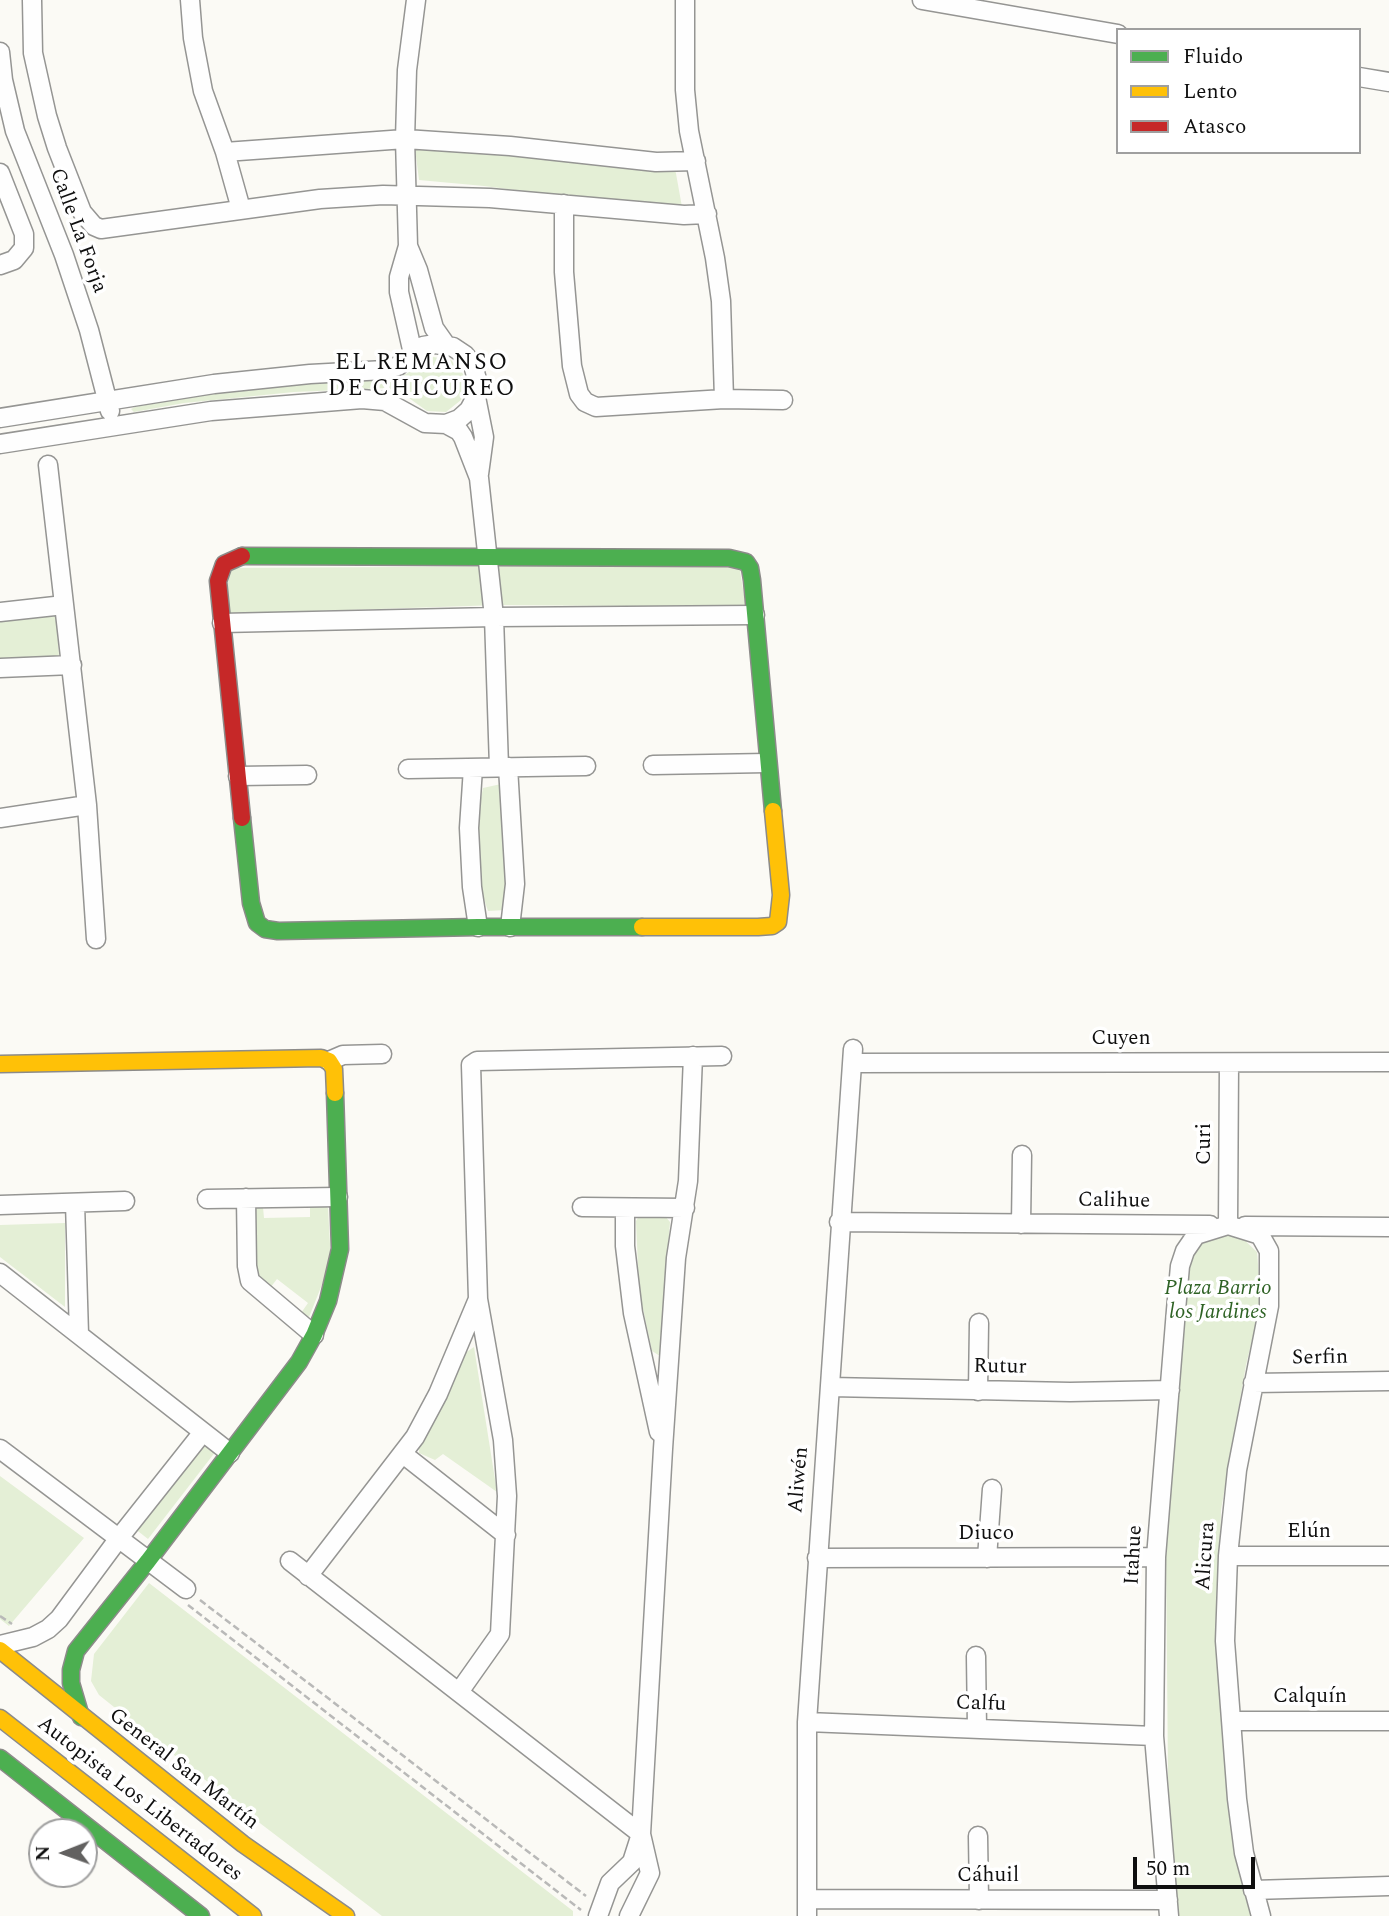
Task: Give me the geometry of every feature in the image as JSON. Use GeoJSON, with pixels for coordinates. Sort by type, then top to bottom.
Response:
{"type":"FeatureCollection","features":[{"type":"Feature","properties":{"kind":"main road"},"geometry":{"type":"LineString","coordinates":[[236,557],[740,560],[750,568],[755,615],[781,895],[781,912],[778,922],[772,926],[278,930],[265,929],[257,923],[251,904],[219,575],[224,565],[236,557]]}},
{"type":"Feature","properties":{"kind":"main road"},"geometry":{"type":"LineString","coordinates":[[0,1064],[321,1058],[329,1061],[334,1069],[338,1263],[328,1301],[299,1362],[76,1651],[71,1683],[81,1717]]}},
{"type":"Feature","properties":{"kind":"main road","name":"General San Martín"},"geometry":{"type":"LineString","coordinates":[[0,1650],[243,1844],[346,1916]]}},
{"type":"Feature","properties":{"kind":"main road","name":"Autopista Los Libertadores"},"geometry":{"type":"LineString","coordinates":[[0,1718],[253,1916]]}},
{"type":"Feature","properties":{"kind":"main road"},"geometry":{"type":"LineString","coordinates":[[0,1758],[201,1916]]}},
{"type":"Feature","properties":{"kind":"street"},"geometry":{"type":"LineString","coordinates":[[32,0],[33,53],[40,95],[82,212],[93,226],[102,229],[320,199],[405,195],[490,198],[684,215],[706,214]]}},
{"type":"Feature","properties":{"kind":"street"},"geometry":{"type":"LineString","coordinates":[[191,0],[192,38],[197,67],[241,209]]}},
{"type":"Feature","properties":{"kind":"street"},"geometry":{"type":"LineString","coordinates":[[416,0],[407,69],[405,195],[408,246],[418,270],[434,328],[446,345]]}},
{"type":"Feature","properties":{"kind":"street"},"geometry":{"type":"LineString","coordinates":[[685,0],[685,90],[689,131],[721,300],[724,399]]}},
{"type":"Feature","properties":{"kind":"street"},"geometry":{"type":"LineString","coordinates":[[922,0],[1116,34]]}},
{"type":"Feature","properties":{"kind":"street","name":"Calle La Forja"},"geometry":{"type":"LineString","coordinates":[[0,52],[5,92],[15,131],[64,255],[89,330],[113,425]]}},
{"type":"Feature","properties":{"kind":"street"},"geometry":{"type":"LineString","coordinates":[[1361,77],[1389,82]]}},
{"type":"Feature","properties":{"kind":"street"},"geometry":{"type":"LineString","coordinates":[[225,152],[405,139],[510,146],[656,162],[696,161]]}},
{"type":"Feature","properties":{"kind":"street"},"geometry":{"type":"LineString","coordinates":[[0,173],[24,234],[24,248],[14,260],[0,265]]}},
{"type":"Feature","properties":{"kind":"street"},"geometry":{"type":"LineString","coordinates":[[564,204],[562,243],[567,313],[572,366],[581,398],[590,406],[596,407],[724,399],[783,400]]}},
{"type":"Feature","properties":{"kind":"street"},"geometry":{"type":"LineString","coordinates":[[408,246],[399,277],[399,292],[413,354]]}},
{"type":"Feature","properties":{"kind":"street"},"geometry":{"type":"LineString","coordinates":[[0,418],[107,400],[264,379],[385,370],[398,366],[429,345],[446,345],[460,351],[473,365],[478,383],[476,397],[484,437],[479,478],[494,617],[515,884],[510,927]]}},
{"type":"Feature","properties":{"kind":"street"},"geometry":{"type":"LineString","coordinates":[[446,424],[465,415],[476,397]]}},
{"type":"Feature","properties":{"kind":"street"},"geometry":{"type":"LineString","coordinates":[[0,444],[211,411],[362,398],[385,401],[425,423],[446,424],[459,431],[479,478]]}},
{"type":"Feature","properties":{"kind":"street"},"geometry":{"type":"LineString","coordinates":[[48,466],[87,804],[96,939]]}},
{"type":"Feature","properties":{"kind":"street"},"geometry":{"type":"LineString","coordinates":[[0,612],[64,605]]}},
{"type":"Feature","properties":{"kind":"street"},"geometry":{"type":"LineString","coordinates":[[222,623],[755,615]]}},
{"type":"Feature","properties":{"kind":"street"},"geometry":{"type":"LineString","coordinates":[[0,668],[72,665]]}},
{"type":"Feature","properties":{"kind":"street"},"geometry":{"type":"LineString","coordinates":[[653,765],[767,763]]}},
{"type":"Feature","properties":{"kind":"street"},"geometry":{"type":"LineString","coordinates":[[408,769],[586,766]]}},
{"type":"Feature","properties":{"kind":"street"},"geometry":{"type":"LineString","coordinates":[[473,768],[469,828],[472,887],[478,927]]}},
{"type":"Feature","properties":{"kind":"street"},"geometry":{"type":"LineString","coordinates":[[238,776],[307,775]]}},
{"type":"Feature","properties":{"kind":"street"},"geometry":{"type":"LineString","coordinates":[[0,818],[87,804]]}},
{"type":"Feature","properties":{"kind":"street"},"geometry":{"type":"LineString","coordinates":[[329,1061],[343,1055],[382,1054]]}},
{"type":"Feature","properties":{"kind":"street"},"geometry":{"type":"LineString","coordinates":[[596,1913],[610,1883],[632,1861],[641,1834],[663,1449],[676,1258],[685,1208],[693,1056]]}},
{"type":"Feature","properties":{"kind":"street"},"geometry":{"type":"LineString","coordinates":[[459,1692],[500,1634],[506,1535],[507,1479],[504,1448],[478,1299],[471,1068],[473,1063],[722,1056]]}},
{"type":"Feature","properties":{"kind":"street","name":"Cuyen"},"geometry":{"type":"LineString","coordinates":[[853,1056],[1229,1063],[1389,1062]]}},
{"type":"Feature","properties":{"kind":"street","name":"Aliwén"},"geometry":{"type":"LineString","coordinates":[[807,1908],[807,1721],[831,1387],[839,1222],[853,1056]]}},
{"type":"Feature","properties":{"kind":"street","name":"Curi"},"geometry":{"type":"LineString","coordinates":[[1228,1225],[1229,1063]]}},
{"type":"Feature","properties":{"kind":"street"},"geometry":{"type":"LineString","coordinates":[[1021,1224],[1022,1155]]}},
{"type":"Feature","properties":{"kind":"street"},"geometry":{"type":"LineString","coordinates":[[207,1199],[338,1197]]}},
{"type":"Feature","properties":{"kind":"street"},"geometry":{"type":"LineString","coordinates":[[246,1198],[247,1266],[250,1281],[314,1335]]}},
{"type":"Feature","properties":{"kind":"street"},"geometry":{"type":"LineString","coordinates":[[0,1205],[125,1201]]}},
{"type":"Feature","properties":{"kind":"street"},"geometry":{"type":"LineString","coordinates":[[75,1203],[79,1335]]}},
{"type":"Feature","properties":{"kind":"street"},"geometry":{"type":"LineString","coordinates":[[582,1207],[685,1208]]}},
{"type":"Feature","properties":{"kind":"street"},"geometry":{"type":"LineString","coordinates":[[625,1208],[625,1246],[634,1313],[663,1449]]}},
{"type":"Feature","properties":{"kind":"street","name":"Calihue"},"geometry":{"type":"LineString","coordinates":[[839,1222],[1389,1227]]}},
{"type":"Feature","properties":{"kind":"street","name":"Alicura"},"geometry":{"type":"LineString","coordinates":[[1228,1225],[1260,1235],[1269,1251],[1269,1306],[1237,1470],[1228,1556],[1225,1641],[1244,1853],[1261,1916]]}},
{"type":"Feature","properties":{"kind":"street","name":"Itahue"},"geometry":{"type":"LineString","coordinates":[[1169,1908],[1154,1736],[1156,1556],[1180,1266],[1185,1251],[1196,1235],[1228,1225]]}},
{"type":"Feature","properties":{"kind":"street"},"geometry":{"type":"LineString","coordinates":[[0,1273],[230,1453]]}},
{"type":"Feature","properties":{"kind":"street"},"geometry":{"type":"LineString","coordinates":[[308,1576],[403,1454],[438,1394],[478,1299]]}},
{"type":"Feature","properties":{"kind":"street"},"geometry":{"type":"LineString","coordinates":[[978,1391],[979,1323]]}},
{"type":"Feature","properties":{"kind":"street","name":"Serfin"},"geometry":{"type":"LineString","coordinates":[[1252,1383],[1389,1381]]}},
{"type":"Feature","properties":{"kind":"street","name":"Rutur"},"geometry":{"type":"LineString","coordinates":[[831,1387],[978,1391],[1170,1390]]}},
{"type":"Feature","properties":{"kind":"street"},"geometry":{"type":"LineString","coordinates":[[0,1645],[20,1642],[48,1629],[59,1619],[203,1432]]}},
{"type":"Feature","properties":{"kind":"street"},"geometry":{"type":"LineString","coordinates":[[0,1449],[119,1538],[186,1596]]}},
{"type":"Feature","properties":{"kind":"street"},"geometry":{"type":"LineString","coordinates":[[403,1454],[506,1535]]}},
{"type":"Feature","properties":{"kind":"street"},"geometry":{"type":"LineString","coordinates":[[987,1558],[992,1489]]}},
{"type":"Feature","properties":{"kind":"street","name":"Diuco"},"geometry":{"type":"LineString","coordinates":[[817,1558],[1156,1556]]}},
{"type":"Feature","properties":{"kind":"street","name":"Elún"},"geometry":{"type":"LineString","coordinates":[[1228,1556],[1389,1556]]}},
{"type":"Feature","properties":{"kind":"street"},"geometry":{"type":"LineString","coordinates":[[290,1561],[641,1834],[650,1873],[633,1910],[610,1883]]}},
{"type":"Feature","properties":{"kind":"street"},"geometry":{"type":"LineString","coordinates":[[976,1656],[977,1728]]}},
{"type":"Feature","properties":{"kind":"street","name":"Calfu"},"geometry":{"type":"LineString","coordinates":[[807,1721],[1154,1736]]}},
{"type":"Feature","properties":{"kind":"street","name":"Calquín"},"geometry":{"type":"LineString","coordinates":[[1231,1721],[1389,1721]]}},
{"type":"Feature","properties":{"kind":"street"},"geometry":{"type":"LineString","coordinates":[[978,1836],[979,1899]]}},
{"type":"Feature","properties":{"kind":"street"},"geometry":{"type":"LineString","coordinates":[[1254,1890],[1389,1886]]}},
{"type":"Feature","properties":{"kind":"street","name":"Cáhuil"},"geometry":{"type":"LineString","coordinates":[[807,1908],[979,1899],[1169,1908]]}},
{"type":"Feature","properties":{"kind":"path"},"geometry":{"type":"LineString","coordinates":[[186,1596],[596,1913]]}},
{"type":"Feature","properties":{"kind":"path"},"geometry":{"type":"LineString","coordinates":[[186,1596],[596,1913]]}},
{"type":"Feature","properties":{"kind":"green space"},"geometry":{"type":"Polygon","coordinates":[[[415,148],[675,168],[682,207],[641,206],[419,180],[415,148]]]}},
{"type":"Feature","properties":{"kind":"green space"},"geometry":{"type":"Polygon","coordinates":[[[433,357],[451,360],[463,374],[465,383],[461,400],[446,412],[427,411],[402,393],[386,388],[294,392],[184,403],[134,412],[131,409],[253,388],[394,378],[406,374],[433,357]]]}},
{"type":"Feature","properties":{"kind":"green space"},"geometry":{"type":"Polygon","coordinates":[[[739,565],[746,607],[499,605],[226,614],[229,568],[739,565]]]}},
{"type":"Feature","properties":{"kind":"green space"},"geometry":{"type":"Polygon","coordinates":[[[56,616],[59,656],[0,659],[0,621],[56,616]]]}},
{"type":"Feature","properties":{"kind":"green space"},"geometry":{"type":"Polygon","coordinates":[[[501,784],[507,888],[505,910],[488,911],[479,884],[475,828],[483,788],[501,784]]]}},
{"type":"Feature","properties":{"kind":"green space"},"geometry":{"type":"Polygon","coordinates":[[[310,1205],[328,1208],[331,1262],[309,1317],[301,1313],[308,1303],[277,1279],[270,1288],[256,1276],[253,1212],[258,1207],[263,1207],[264,1218],[310,1217],[310,1205]]]}},
{"type":"Feature","properties":{"kind":"green space"},"geometry":{"type":"Polygon","coordinates":[[[639,1216],[665,1216],[670,1222],[660,1356],[652,1351],[639,1290],[636,1221],[639,1216]]]}},
{"type":"Feature","properties":{"kind":"green space"},"geometry":{"type":"Polygon","coordinates":[[[65,1223],[65,1307],[0,1257],[0,1225],[65,1223]]]}},
{"type":"Feature","properties":{"kind":"green space","name":"Plaza Barrio los Jardines"},"geometry":{"type":"Polygon","coordinates":[[[1207,1233],[1238,1234],[1257,1252],[1261,1302],[1246,1365],[1221,1510],[1218,1650],[1252,1916],[1178,1916],[1175,1894],[1168,1777],[1165,1442],[1183,1269],[1207,1233]]]}},
{"type":"Feature","properties":{"kind":"green space"},"geometry":{"type":"Polygon","coordinates":[[[474,1347],[497,1492],[443,1454],[435,1460],[419,1453],[419,1445],[440,1411],[462,1355],[474,1347]]]}},
{"type":"Feature","properties":{"kind":"green space"},"geometry":{"type":"Polygon","coordinates":[[[203,1440],[216,1451],[148,1539],[134,1528],[203,1440]]]}},
{"type":"Feature","properties":{"kind":"green space"},"geometry":{"type":"Polygon","coordinates":[[[0,1476],[84,1538],[9,1626],[0,1619],[0,1476]]]}},
{"type":"Feature","properties":{"kind":"green space"},"geometry":{"type":"Polygon","coordinates":[[[149,1583],[573,1911],[573,1916],[382,1916],[244,1811],[99,1695],[91,1681],[94,1654],[149,1583]]]}},
{"type":"Feature","properties":{"kind":"traffic: fast"},"geometry":{"type":"LineString","coordinates":[[242,556],[729,558],[746,562],[752,580],[773,811]]}},
{"type":"Feature","properties":{"kind":"traffic: fast"},"geometry":{"type":"LineString","coordinates":[[242,818],[251,903],[257,923],[265,929],[642,927]]}},
{"type":"Feature","properties":{"kind":"traffic: fast"},"geometry":{"type":"LineString","coordinates":[[81,1717],[71,1683],[76,1651],[299,1362],[328,1301],[340,1249],[335,1093]]}},
{"type":"Feature","properties":{"kind":"traffic: fast"},"geometry":{"type":"LineString","coordinates":[[0,1758],[201,1916]]}},
{"type":"Feature","properties":{"kind":"traffic: slow"},"geometry":{"type":"LineString","coordinates":[[642,927],[758,927],[772,926],[778,922],[781,895],[773,811]]}},
{"type":"Feature","properties":{"kind":"traffic: slow"},"geometry":{"type":"LineString","coordinates":[[0,1064],[321,1058],[329,1061],[334,1069],[335,1093]]}},
{"type":"Feature","properties":{"kind":"traffic: slow"},"geometry":{"type":"LineString","coordinates":[[0,1650],[243,1844],[346,1916]]}},
{"type":"Feature","properties":{"kind":"traffic: slow"},"geometry":{"type":"LineString","coordinates":[[0,1718],[253,1916]]}},
{"type":"Feature","properties":{"kind":"traffic: jam"},"geometry":{"type":"LineString","coordinates":[[242,556],[224,564],[218,581],[242,818]]}},
{"type":"Feature","properties":{"kind":"district","name":"EL REMANSO DE CHICUREO"},"geometry":{"type":"Point","coordinates":[422,377]}}]}
